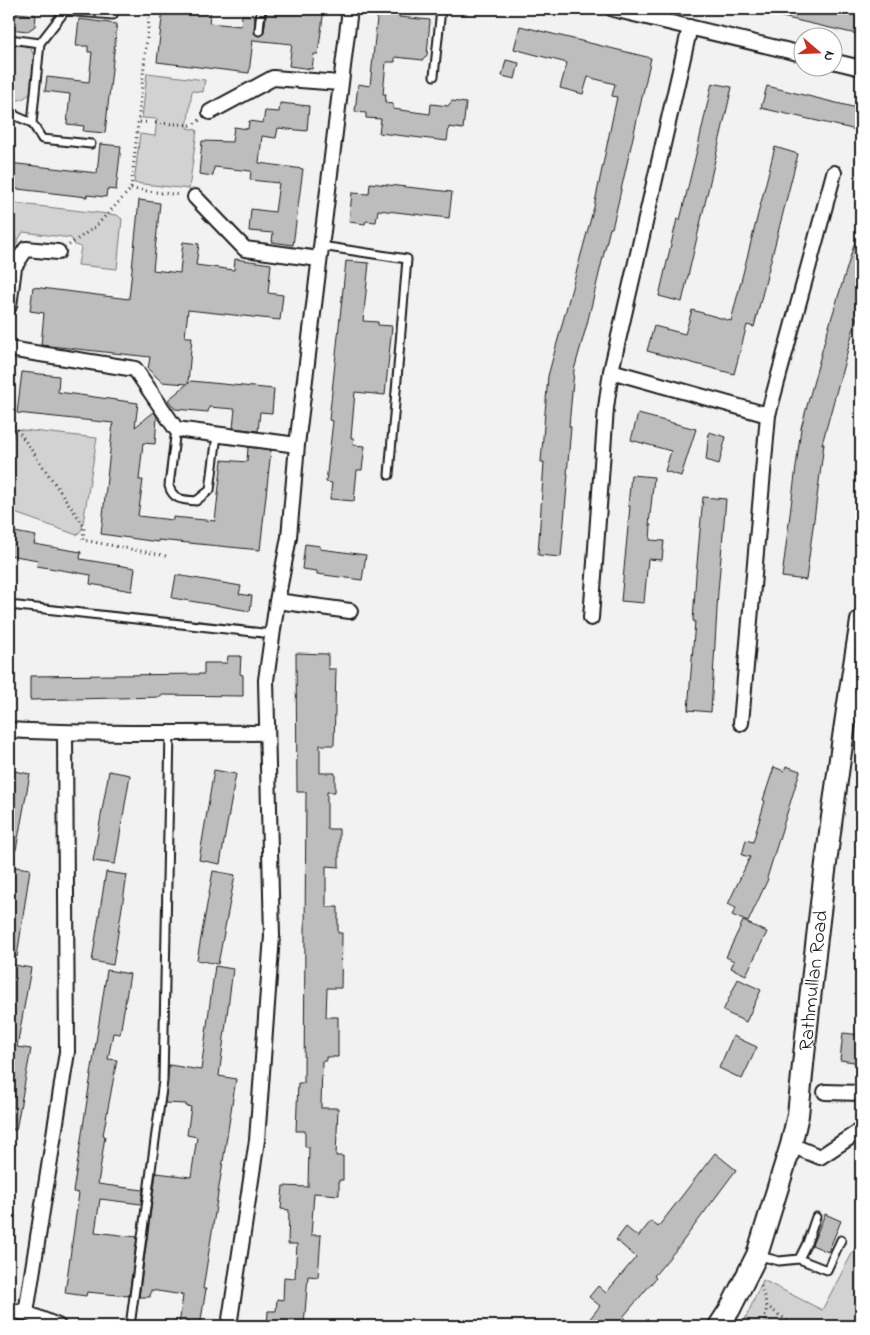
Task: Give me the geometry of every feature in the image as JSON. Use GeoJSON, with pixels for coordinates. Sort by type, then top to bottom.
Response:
{"type":"FeatureCollection","features":[{"type":"Feature","properties":{"kind":"street"},"geometry":{"type":"LineString","coordinates":[[228,1326],[257,1140],[272,936],[266,680],[276,601],[288,538],[297,445],[350,9]]}},
{"type":"Feature","properties":{"kind":"street"},"geometry":{"type":"LineString","coordinates":[[613,9],[792,52]]}},
{"type":"Feature","properties":{"kind":"street"},"geometry":{"type":"LineString","coordinates":[[591,618],[606,408],[611,371],[690,27]]}},
{"type":"Feature","properties":{"kind":"street"},"geometry":{"type":"LineString","coordinates":[[842,63],[861,68]]}},
{"type":"Feature","properties":{"kind":"street"},"geometry":{"type":"LineString","coordinates":[[210,112],[273,78],[340,82]]}},
{"type":"Feature","properties":{"kind":"street"},"geometry":{"type":"LineString","coordinates":[[741,723],[768,415],[834,173]]}},
{"type":"Feature","properties":{"kind":"street"},"geometry":{"type":"LineString","coordinates":[[195,197],[245,249],[320,253]]}},
{"type":"Feature","properties":{"kind":"street"},"geometry":{"type":"LineString","coordinates":[[9,306],[14,267],[26,249],[58,252]]}},
{"type":"Feature","properties":{"kind":"street"},"geometry":{"type":"LineString","coordinates":[[9,349],[135,370],[176,430],[297,445]]}},
{"type":"Feature","properties":{"kind":"street"},"geometry":{"type":"LineString","coordinates":[[611,371],[768,415]]}},
{"type":"Feature","properties":{"kind":"street"},"geometry":{"type":"LineString","coordinates":[[276,601],[350,611]]}},
{"type":"Feature","properties":{"kind":"street","name":"Rathmullan Road"},"geometry":{"type":"LineString","coordinates":[[720,1326],[757,1255],[791,1145],[798,1115],[823,887],[856,680],[861,621]]}},
{"type":"Feature","properties":{"kind":"street"},"geometry":{"type":"LineString","coordinates":[[9,730],[65,733],[170,731],[267,733]]}},
{"type":"Feature","properties":{"kind":"street"},"geometry":{"type":"LineString","coordinates":[[26,1313],[67,1052],[65,733]]}},
{"type":"Feature","properties":{"kind":"street"},"geometry":{"type":"LineString","coordinates":[[825,1092],[861,1093]]}},
{"type":"Feature","properties":{"kind":"street"},"geometry":{"type":"LineString","coordinates":[[791,1145],[820,1157],[861,1130]]}},
{"type":"Feature","properties":{"kind":"street"},"geometry":{"type":"LineString","coordinates":[[9,1310],[26,1313],[58,1326]]}},
{"type":"Feature","properties":{"kind":"lane"},"geometry":{"type":"LineString","coordinates":[[259,31],[261,9]]}},
{"type":"Feature","properties":{"kind":"lane"},"geometry":{"type":"LineString","coordinates":[[434,76],[441,9]]}},
{"type":"Feature","properties":{"kind":"lane"},"geometry":{"type":"LineString","coordinates":[[32,123],[40,43],[65,11],[113,15]]}},
{"type":"Feature","properties":{"kind":"lane"},"geometry":{"type":"LineString","coordinates":[[9,39],[40,43]]}},
{"type":"Feature","properties":{"kind":"lane"},"geometry":{"type":"LineString","coordinates":[[9,108],[16,116],[32,123],[42,139],[91,144]]}},
{"type":"Feature","properties":{"kind":"lane"},"geometry":{"type":"LineString","coordinates":[[320,253],[407,259],[389,475]]}},
{"type":"Feature","properties":{"kind":"lane"},"geometry":{"type":"LineString","coordinates":[[176,430],[169,486],[178,499],[182,500],[196,501],[210,490],[217,435]]}},
{"type":"Feature","properties":{"kind":"lane"},"geometry":{"type":"LineString","coordinates":[[9,605],[272,634]]}},
{"type":"Feature","properties":{"kind":"lane"},"geometry":{"type":"LineString","coordinates":[[130,1326],[163,1081],[170,731]]}},
{"type":"Feature","properties":{"kind":"lane"},"geometry":{"type":"LineString","coordinates":[[798,1259],[807,1243],[816,1217]]}},
{"type":"Feature","properties":{"kind":"lane"},"geometry":{"type":"LineString","coordinates":[[757,1255],[778,1260],[798,1259],[828,1270],[841,1240]]}},
{"type":"Feature","properties":{"kind":"path"},"geometry":{"type":"LineString","coordinates":[[58,252],[95,227],[131,189],[140,122],[150,9]]}},
{"type":"Feature","properties":{"kind":"path"},"geometry":{"type":"LineString","coordinates":[[140,122],[192,126],[210,112]]}},
{"type":"Feature","properties":{"kind":"path"},"geometry":{"type":"LineString","coordinates":[[131,189],[195,197]]}},
{"type":"Feature","properties":{"kind":"path"},"geometry":{"type":"LineString","coordinates":[[9,425],[16,426],[84,526],[83,540],[168,556]]}},
{"type":"Feature","properties":{"kind":"path"},"geometry":{"type":"LineString","coordinates":[[747,1275],[762,1288],[767,1306],[764,1326]]}},
{"type":"Feature","properties":{"kind":"path"},"geometry":{"type":"LineString","coordinates":[[767,1306],[794,1326]]}},
{"type":"Feature","properties":{"kind":"shaded area"},"geometry":{"type":"Polygon","coordinates":[[[9,44],[24,45],[31,49],[34,56],[30,94],[17,100],[9,98],[9,44]]]}},
{"type":"Feature","properties":{"kind":"shaded area"},"geometry":{"type":"Polygon","coordinates":[[[147,73],[205,80],[203,92],[192,91],[187,128],[197,130],[189,189],[134,183],[140,134],[155,136],[157,119],[142,118],[147,73]]]}},
{"type":"Feature","properties":{"kind":"shaded area"},"geometry":{"type":"Polygon","coordinates":[[[9,204],[117,215],[122,219],[117,269],[78,265],[81,247],[75,245],[71,238],[23,232],[12,251],[9,246],[9,204]]]}},
{"type":"Feature","properties":{"kind":"shaded area"},"geometry":{"type":"Polygon","coordinates":[[[14,429],[97,438],[82,529],[77,535],[9,511],[9,454],[14,429]]]}},
{"type":"Feature","properties":{"kind":"shaded area"},"geometry":{"type":"Polygon","coordinates":[[[856,1246],[861,1249],[861,1326],[742,1326],[763,1280],[822,1310],[856,1246]]]}},
{"type":"Feature","properties":{"kind":"building"},"geometry":{"type":"Polygon","coordinates":[[[163,9],[211,9],[209,23],[241,26],[242,15],[255,16],[254,33],[259,36],[264,32],[267,9],[324,9],[318,54],[314,54],[312,69],[289,66],[292,44],[253,40],[249,73],[157,62],[163,9]]]}},
{"type":"Feature","properties":{"kind":"building"},"geometry":{"type":"Polygon","coordinates":[[[378,9],[400,9],[399,17],[430,20],[427,55],[423,60],[395,57],[395,62],[386,62],[383,94],[386,94],[385,103],[393,104],[393,109],[430,114],[431,104],[448,106],[452,101],[466,103],[463,129],[449,127],[447,141],[379,133],[381,119],[366,118],[366,113],[355,112],[358,84],[370,86],[378,9]]]}},
{"type":"Feature","properties":{"kind":"building"},"geometry":{"type":"Polygon","coordinates":[[[770,9],[856,9],[856,11],[861,12],[861,35],[842,31],[842,28],[830,28],[769,14],[770,9]]]}},
{"type":"Feature","properties":{"kind":"building"},"geometry":{"type":"Polygon","coordinates":[[[9,12],[36,15],[35,26],[28,31],[9,29],[9,12]]]}},
{"type":"Feature","properties":{"kind":"building"},"geometry":{"type":"Polygon","coordinates":[[[79,19],[117,24],[105,133],[83,131],[84,126],[67,124],[70,94],[45,91],[47,77],[89,82],[92,52],[88,52],[88,46],[76,46],[79,19]]]}},
{"type":"Feature","properties":{"kind":"building"},"geometry":{"type":"Polygon","coordinates":[[[520,26],[651,58],[616,212],[612,228],[610,228],[574,370],[561,557],[538,555],[544,462],[541,462],[548,376],[594,207],[617,97],[612,96],[615,84],[588,77],[583,94],[560,88],[567,63],[514,49],[520,26]]]}},
{"type":"Feature","properties":{"kind":"building"},"geometry":{"type":"Polygon","coordinates":[[[506,60],[519,63],[515,79],[502,76],[506,60]]]}},
{"type":"Feature","properties":{"kind":"building"},"geometry":{"type":"Polygon","coordinates":[[[712,83],[732,87],[682,302],[659,296],[677,219],[680,220],[712,83]]]}},
{"type":"Feature","properties":{"kind":"building"},"geometry":{"type":"Polygon","coordinates":[[[767,86],[861,109],[861,131],[761,108],[767,86]]]}},
{"type":"Feature","properties":{"kind":"building"},"geometry":{"type":"Polygon","coordinates":[[[280,103],[309,106],[307,131],[278,128],[276,138],[262,136],[259,163],[303,169],[293,245],[272,242],[273,233],[249,231],[251,209],[275,212],[279,183],[250,180],[251,171],[214,167],[213,176],[199,174],[202,141],[232,142],[234,127],[248,129],[249,121],[263,123],[265,111],[279,112],[280,103]]]}},
{"type":"Feature","properties":{"kind":"building"},"geometry":{"type":"Polygon","coordinates":[[[100,144],[121,146],[116,190],[107,189],[106,197],[87,195],[87,197],[9,188],[9,163],[97,173],[100,144]]]}},
{"type":"Feature","properties":{"kind":"building"},"geometry":{"type":"Polygon","coordinates":[[[775,147],[798,154],[754,327],[747,325],[734,374],[647,351],[654,326],[685,334],[692,310],[731,321],[775,147]]]}},
{"type":"Feature","properties":{"kind":"building"},"geometry":{"type":"Polygon","coordinates":[[[370,183],[452,192],[449,218],[378,210],[376,222],[366,221],[365,224],[349,222],[352,193],[369,194],[370,183]]]}},
{"type":"Feature","properties":{"kind":"building"},"geometry":{"type":"Polygon","coordinates":[[[139,200],[160,203],[153,270],[180,273],[183,242],[199,244],[196,265],[234,270],[235,259],[271,264],[268,293],[283,295],[280,320],[188,310],[185,337],[192,337],[188,384],[191,381],[274,389],[272,413],[260,412],[258,431],[233,428],[235,409],[209,407],[208,412],[175,409],[168,400],[187,384],[162,382],[148,369],[150,357],[41,345],[44,313],[30,311],[33,287],[129,299],[139,200]]]}},
{"type":"Feature","properties":{"kind":"building"},"geometry":{"type":"Polygon","coordinates":[[[858,232],[861,232],[861,302],[822,444],[824,444],[806,580],[782,577],[801,428],[826,336],[858,232]]]}},
{"type":"Feature","properties":{"kind":"building"},"geometry":{"type":"Polygon","coordinates":[[[346,261],[369,263],[363,321],[378,322],[378,325],[392,326],[385,395],[355,392],[351,438],[354,438],[353,445],[365,446],[362,470],[357,470],[354,501],[330,499],[332,483],[326,482],[333,421],[329,420],[346,261]]]}},
{"type":"Feature","properties":{"kind":"building"},"geometry":{"type":"Polygon","coordinates":[[[22,372],[59,376],[58,392],[138,403],[135,427],[154,412],[157,417],[155,444],[143,443],[139,480],[143,480],[138,516],[173,520],[173,517],[215,521],[222,460],[247,462],[248,447],[271,450],[260,550],[158,540],[158,542],[101,534],[113,423],[17,413],[22,372]]]}},
{"type":"Feature","properties":{"kind":"building"},"geometry":{"type":"Polygon","coordinates":[[[638,414],[696,429],[681,476],[665,471],[671,451],[631,440],[638,414]]]}},
{"type":"Feature","properties":{"kind":"building"},"geometry":{"type":"Polygon","coordinates":[[[709,432],[726,437],[719,464],[706,460],[709,432]]]}},
{"type":"Feature","properties":{"kind":"building"},"geometry":{"type":"Polygon","coordinates":[[[631,475],[654,477],[649,525],[651,525],[650,540],[664,541],[662,560],[648,559],[644,603],[621,601],[631,475]]]}},
{"type":"Feature","properties":{"kind":"building"},"geometry":{"type":"Polygon","coordinates":[[[703,497],[726,499],[711,712],[688,710],[695,621],[693,621],[696,575],[703,497]]]}},
{"type":"Feature","properties":{"kind":"building"},"geometry":{"type":"Polygon","coordinates":[[[9,531],[36,536],[34,544],[81,552],[80,559],[135,568],[132,591],[90,584],[91,575],[37,566],[38,560],[9,555],[9,531]]]}},
{"type":"Feature","properties":{"kind":"building"},"geometry":{"type":"Polygon","coordinates":[[[305,544],[320,546],[320,549],[366,555],[362,580],[317,574],[317,571],[302,569],[305,544]]]}},
{"type":"Feature","properties":{"kind":"building"},"geometry":{"type":"Polygon","coordinates":[[[176,575],[241,586],[239,594],[252,596],[250,611],[172,598],[176,575]]]}},
{"type":"Feature","properties":{"kind":"building"},"geometry":{"type":"Polygon","coordinates":[[[296,653],[328,654],[328,669],[336,669],[334,745],[320,745],[320,773],[335,773],[335,792],[327,792],[327,829],[339,829],[339,867],[326,866],[326,907],[338,907],[338,933],[342,933],[341,988],[327,988],[326,1017],[338,1017],[338,1057],[326,1057],[326,1061],[322,1061],[321,1108],[338,1108],[336,1156],[343,1156],[343,1180],[339,1180],[339,1195],[314,1193],[311,1235],[321,1235],[318,1277],[308,1276],[304,1325],[267,1326],[268,1311],[276,1311],[277,1299],[283,1300],[284,1277],[295,1278],[297,1244],[288,1244],[289,1210],[281,1209],[283,1186],[308,1187],[309,1147],[305,1147],[305,1131],[296,1131],[298,1083],[304,1083],[306,792],[297,792],[296,653]]]}},
{"type":"Feature","properties":{"kind":"building"},"geometry":{"type":"Polygon","coordinates":[[[228,656],[241,656],[240,674],[243,675],[243,696],[161,695],[161,697],[30,700],[30,676],[204,674],[204,663],[227,663],[228,656]]]}},
{"type":"Feature","properties":{"kind":"building"},"geometry":{"type":"Polygon","coordinates":[[[786,766],[800,771],[768,879],[748,922],[732,915],[736,908],[728,904],[750,857],[742,855],[746,840],[753,842],[765,801],[763,800],[774,767],[784,771],[786,766]]]}},
{"type":"Feature","properties":{"kind":"building"},"geometry":{"type":"Polygon","coordinates":[[[9,770],[30,774],[16,850],[9,850],[9,770]]]}},
{"type":"Feature","properties":{"kind":"building"},"geometry":{"type":"Polygon","coordinates":[[[214,770],[236,774],[220,864],[199,860],[214,770]]]}},
{"type":"Feature","properties":{"kind":"building"},"geometry":{"type":"Polygon","coordinates":[[[109,771],[130,775],[115,864],[93,861],[109,771]]]}},
{"type":"Feature","properties":{"kind":"building"},"geometry":{"type":"Polygon","coordinates":[[[9,866],[30,869],[17,957],[9,956],[9,866]]]}},
{"type":"Feature","properties":{"kind":"building"},"geometry":{"type":"Polygon","coordinates":[[[213,871],[235,875],[218,964],[197,960],[213,871]]]}},
{"type":"Feature","properties":{"kind":"building"},"geometry":{"type":"Polygon","coordinates":[[[106,872],[127,875],[113,965],[92,961],[106,872]]]}},
{"type":"Feature","properties":{"kind":"building"},"geometry":{"type":"Polygon","coordinates":[[[743,921],[767,932],[746,975],[731,968],[734,961],[726,957],[743,921]]]}},
{"type":"Feature","properties":{"kind":"building"},"geometry":{"type":"Polygon","coordinates":[[[9,964],[31,968],[17,1047],[31,1049],[16,1130],[9,1129],[9,964]]]}},
{"type":"Feature","properties":{"kind":"building"},"geometry":{"type":"Polygon","coordinates":[[[215,966],[233,969],[219,1076],[236,1079],[203,1289],[206,1289],[200,1326],[179,1326],[183,1295],[151,1290],[150,1297],[139,1297],[156,1173],[191,1177],[197,1137],[187,1135],[191,1107],[186,1106],[186,1104],[165,1103],[169,1065],[201,1070],[215,966]]]}},
{"type":"Feature","properties":{"kind":"building"},"geometry":{"type":"Polygon","coordinates":[[[107,970],[130,974],[120,1034],[113,1033],[108,1059],[117,1060],[103,1135],[105,1136],[98,1184],[143,1190],[141,1204],[100,1199],[95,1232],[137,1237],[129,1296],[87,1292],[86,1296],[65,1293],[79,1193],[73,1192],[107,970]]]}},
{"type":"Feature","properties":{"kind":"building"},"geometry":{"type":"Polygon","coordinates":[[[738,979],[761,990],[746,1022],[723,1011],[738,979]]]}},
{"type":"Feature","properties":{"kind":"building"},"geometry":{"type":"Polygon","coordinates":[[[843,1033],[861,1035],[861,1063],[840,1060],[843,1033]]]}},
{"type":"Feature","properties":{"kind":"building"},"geometry":{"type":"Polygon","coordinates":[[[733,1036],[757,1047],[742,1079],[719,1068],[733,1036]]]}},
{"type":"Feature","properties":{"kind":"building"},"geometry":{"type":"Polygon","coordinates":[[[715,1153],[736,1170],[680,1245],[654,1276],[656,1278],[623,1317],[625,1319],[619,1326],[584,1326],[600,1306],[589,1297],[598,1286],[606,1293],[636,1257],[616,1240],[626,1227],[638,1237],[651,1221],[658,1227],[715,1153]]]}},
{"type":"Feature","properties":{"kind":"building"},"geometry":{"type":"Polygon","coordinates":[[[825,1214],[841,1221],[828,1252],[812,1245],[825,1214]]]}}]}
